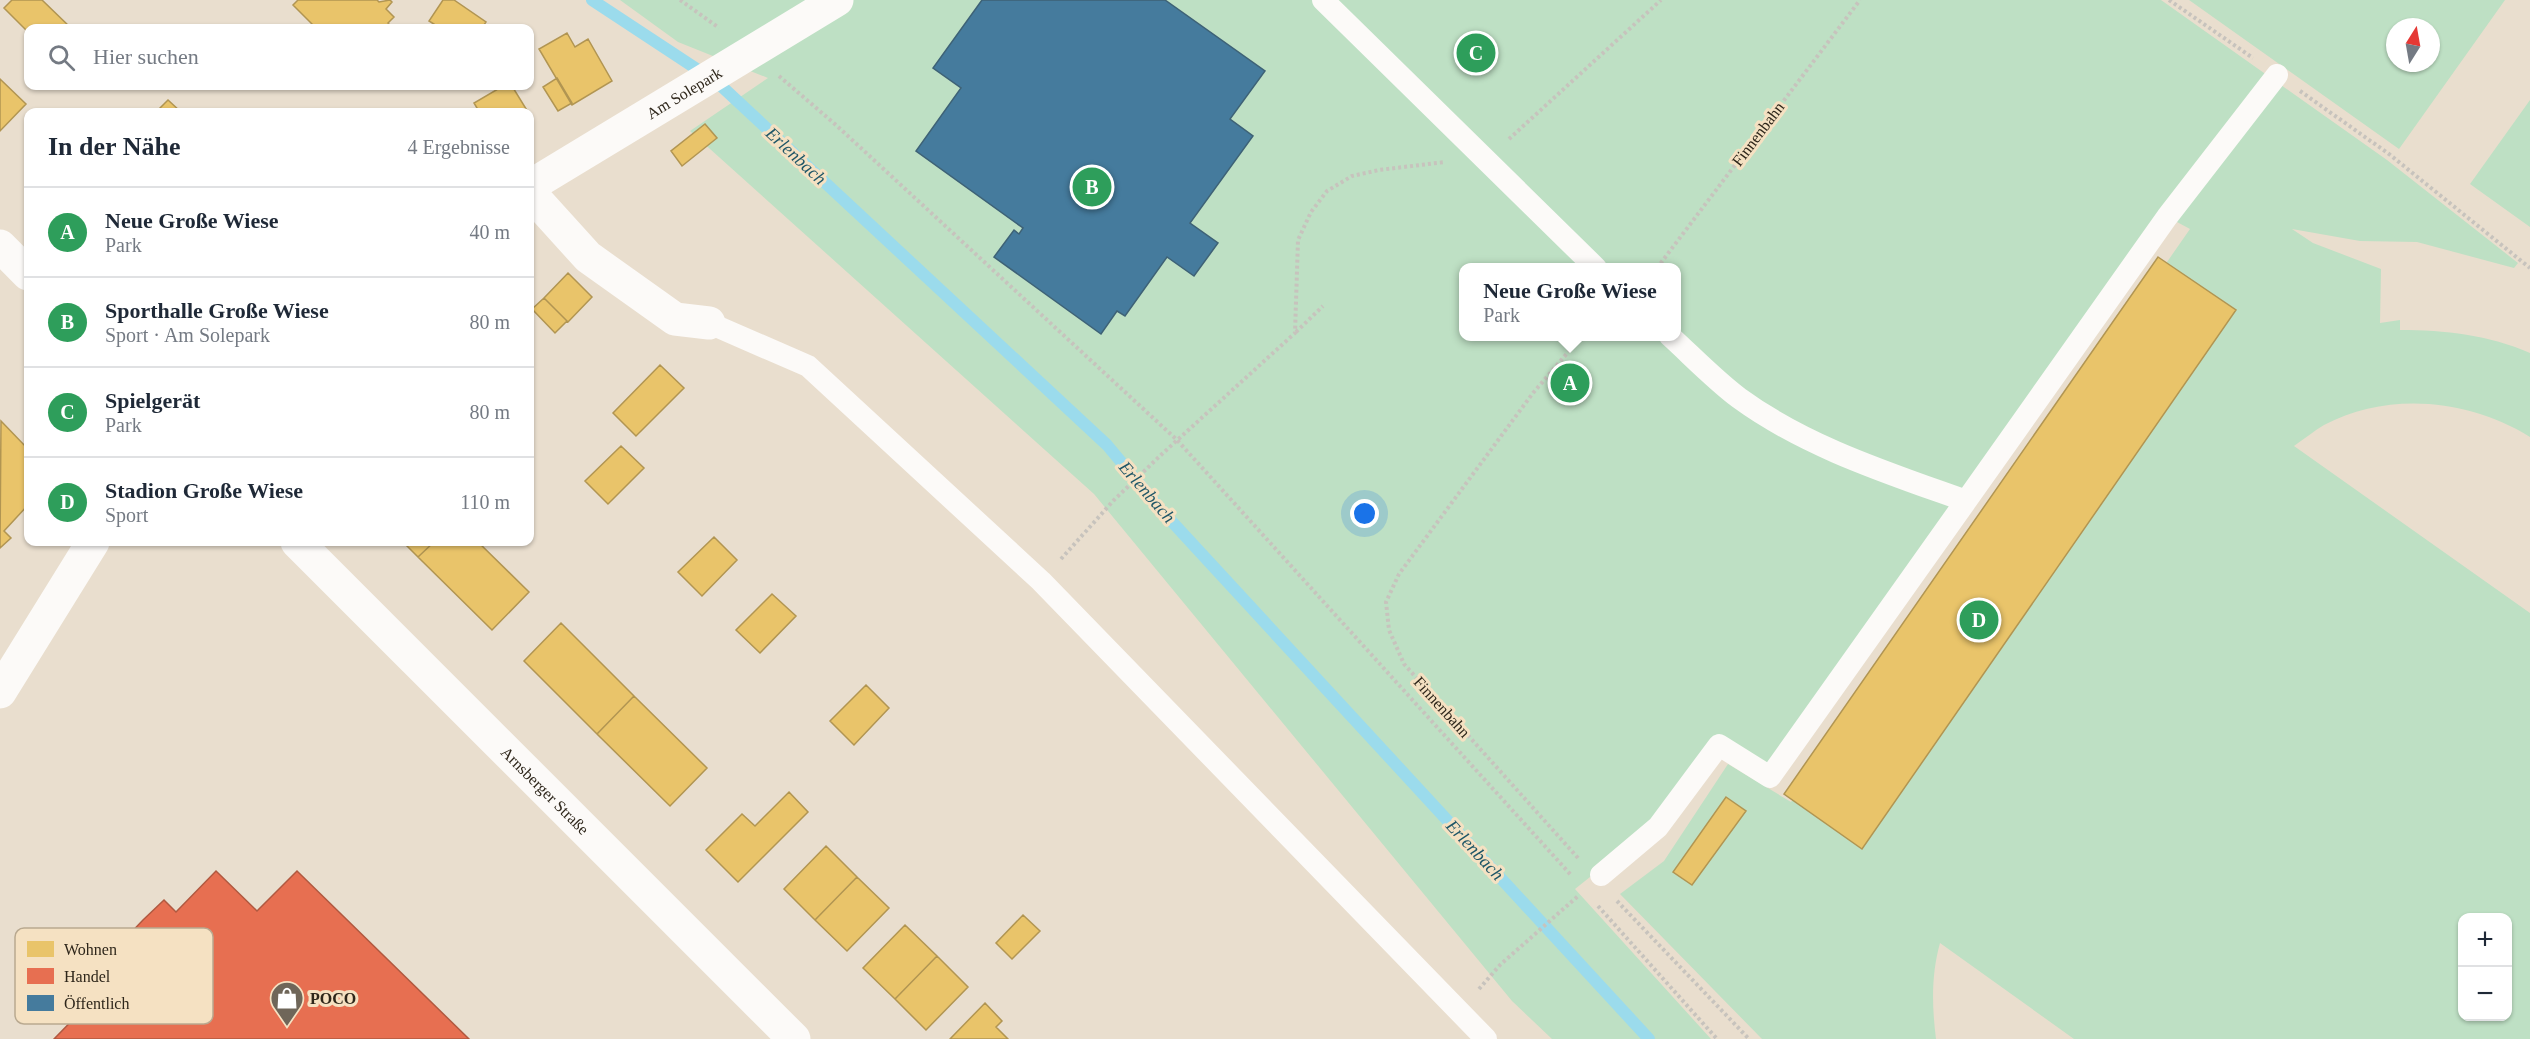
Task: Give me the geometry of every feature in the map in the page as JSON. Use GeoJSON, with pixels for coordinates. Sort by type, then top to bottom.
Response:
{"type":"FeatureCollection","features":[{"type":"Feature","properties":{"kind":"street","name":"Am Solepark"},"geometry":{"type":"LineString","coordinates":[[534,184],[837,0]]}},
{"type":"Feature","properties":{"kind":"street"},"geometry":{"type":"LineString","coordinates":[[534,197],[588,257],[675,319],[709,323]]}},
{"type":"Feature","properties":{"kind":"street"},"geometry":{"type":"LineString","coordinates":[[0,246],[24,270]]}},
{"type":"Feature","properties":{"kind":"street"},"geometry":{"type":"LineString","coordinates":[[0,692],[9,658],[90,546]]}},
{"type":"Feature","properties":{"kind":"street","name":"Arnsberger Straße"},"geometry":{"type":"LineString","coordinates":[[301,546],[794,1039]]}},
{"type":"Feature","properties":{"kind":"lane"},"geometry":{"type":"LineString","coordinates":[[1323,0],[1592,263]]}},
{"type":"Feature","properties":{"kind":"lane"},"geometry":{"type":"LineString","coordinates":[[1601,874],[1658,826],[1719,745],[1770,777],[2167,217],[2277,75]]}},
{"type":"Feature","properties":{"kind":"lane"},"geometry":{"type":"LineString","coordinates":[[709,323],[808,366],[1041,581],[1486,1039]]}},
{"type":"Feature","properties":{"kind":"lane"},"geometry":{"type":"LineString","coordinates":[[1676,341],[1739,398],[1805,438],[1894,475],[1966,501]]}},
{"type":"Feature","properties":{"kind":"path"},"geometry":{"type":"LineString","coordinates":[[680,0],[751,52],[836,125],[1177,440],[1576,882]]}},
{"type":"Feature","properties":{"kind":"path"},"geometry":{"type":"LineString","coordinates":[[1295,333],[1298,240],[1311,212],[1327,191],[1352,176],[1379,170],[1484,157],[1509,138],[1661,0]]}},
{"type":"Feature","properties":{"kind":"path","name":"Finnenbahn"},"geometry":{"type":"LineString","coordinates":[[1660,263],[1860,0]]}},
{"type":"Feature","properties":{"kind":"path"},"geometry":{"type":"LineString","coordinates":[[2169,0],[2389,154],[2530,268]]}},
{"type":"Feature","properties":{"kind":"path"},"geometry":{"type":"LineString","coordinates":[[1041,581],[1114,500],[1323,306]]}},
{"type":"Feature","properties":{"kind":"path","name":"Finnenbahn"},"geometry":{"type":"LineString","coordinates":[[1578,341],[1533,393],[1400,574],[1386,602],[1389,630],[1404,664],[1581,862]]}},
{"type":"Feature","properties":{"kind":"path"},"geometry":{"type":"LineString","coordinates":[[1612,895],[1749,1039]]}},
{"type":"Feature","properties":{"kind":"path"},"geometry":{"type":"LineString","coordinates":[[1592,899],[1717,1039]]}},
{"type":"Feature","properties":{"kind":"path"},"geometry":{"type":"LineString","coordinates":[[1500,965],[1562,909]]}},
{"type":"Feature","properties":{"kind":"green space"},"geometry":{"type":"Polygon","coordinates":[[[620,0],[2161,0],[2387,160],[2518,263],[2514,268],[2417,242],[2360,241],[2292,229],[2313,243],[2381,269],[2380,323],[2400,320],[2400,330],[2434,331],[2483,338],[2530,353],[2530,437],[2482,414],[2429,404],[2401,404],[2375,407],[2349,414],[2324,425],[2294,446],[2530,613],[2530,1039],[2074,1039],[1940,943],[1933,991],[1936,1039],[1762,1039],[1620,894],[1664,861],[1728,764],[1791,802],[2190,229],[2164,215],[1769,770],[1718,738],[1655,825],[1575,889],[1711,1039],[1552,1039],[1512,1001],[1094,494],[690,131],[768,78],[678,42],[620,0]]]}},
{"type":"Feature","properties":{"kind":"green space"},"geometry":{"type":"Polygon","coordinates":[[[2189,0],[2505,0],[2399,149],[2189,0]]]}},
{"type":"Feature","properties":{"kind":"green space"},"geometry":{"type":"Polygon","coordinates":[[[2530,100],[2530,227],[2470,184],[2530,100]]]}},
{"type":"Feature","properties":{"kind":"building: Wohnen"},"geometry":{"type":"Polygon","coordinates":[[[12,0],[42,0],[67,24],[24,24],[24,28],[4,8],[12,0]]]}},
{"type":"Feature","properties":{"kind":"building: Wohnen"},"geometry":{"type":"Polygon","coordinates":[[[298,0],[377,0],[379,2],[390,0],[392,2],[386,9],[394,17],[389,24],[312,24],[293,5],[298,0]]]}},
{"type":"Feature","properties":{"kind":"building: Wohnen"},"geometry":{"type":"Polygon","coordinates":[[[443,0],[454,0],[486,22],[485,24],[434,24],[429,21],[443,0]]]}},
{"type":"Feature","properties":{"kind":"building: Wohnen"},"geometry":{"type":"Polygon","coordinates":[[[567,33],[575,47],[588,39],[612,81],[572,105],[539,49],[567,33]]]}},
{"type":"Feature","properties":{"kind":"building: Wohnen"},"geometry":{"type":"Polygon","coordinates":[[[557,78],[572,103],[558,111],[543,87],[557,78]]]}},
{"type":"Feature","properties":{"kind":"building: Wohnen"},"geometry":{"type":"Polygon","coordinates":[[[0,79],[26,104],[0,131],[0,79]]]}},
{"type":"Feature","properties":{"kind":"building: Wohnen"},"geometry":{"type":"Polygon","coordinates":[[[496,90],[514,90],[526,108],[477,108],[474,103],[496,90]]]}},
{"type":"Feature","properties":{"kind":"building: Wohnen"},"geometry":{"type":"Polygon","coordinates":[[[168,100],[177,108],[160,108],[168,100]]]}},
{"type":"Feature","properties":{"kind":"building: Wohnen"},"geometry":{"type":"Polygon","coordinates":[[[705,124],[717,138],[682,166],[671,151],[705,124]]]}},
{"type":"Feature","properties":{"kind":"building: Wohnen"},"geometry":{"type":"Polygon","coordinates":[[[2158,257],[2236,310],[1862,849],[1784,794],[2158,257]]]}},
{"type":"Feature","properties":{"kind":"building: Wohnen"},"geometry":{"type":"Polygon","coordinates":[[[568,273],[592,297],[568,322],[544,298],[568,273]]]}},
{"type":"Feature","properties":{"kind":"building: Wohnen"},"geometry":{"type":"Polygon","coordinates":[[[544,298],[567,321],[555,333],[534,311],[534,307],[544,298]]]}},
{"type":"Feature","properties":{"kind":"building: Wohnen"},"geometry":{"type":"Polygon","coordinates":[[[660,365],[684,388],[636,436],[613,413],[660,365]]]}},
{"type":"Feature","properties":{"kind":"building: Wohnen"},"geometry":{"type":"Polygon","coordinates":[[[1,421],[24,445],[24,509],[4,531],[11,538],[0,548],[1,421]]]}},
{"type":"Feature","properties":{"kind":"building: Wohnen"},"geometry":{"type":"Polygon","coordinates":[[[621,446],[644,468],[608,504],[585,481],[621,446]]]}},
{"type":"Feature","properties":{"kind":"building: Wohnen"},"geometry":{"type":"Polygon","coordinates":[[[714,537],[737,560],[702,596],[678,572],[714,537]]]}},
{"type":"Feature","properties":{"kind":"building: Wohnen"},"geometry":{"type":"Polygon","coordinates":[[[407,546],[430,546],[418,557],[407,546]]]}},
{"type":"Feature","properties":{"kind":"building: Wohnen"},"geometry":{"type":"Polygon","coordinates":[[[430,546],[482,546],[529,592],[492,630],[418,557],[430,546]]]}},
{"type":"Feature","properties":{"kind":"building: Wohnen"},"geometry":{"type":"Polygon","coordinates":[[[772,594],[796,616],[760,653],[736,630],[772,594]]]}},
{"type":"Feature","properties":{"kind":"building: Wohnen"},"geometry":{"type":"Polygon","coordinates":[[[561,623],[634,696],[597,734],[524,661],[561,623]]]}},
{"type":"Feature","properties":{"kind":"building: Wohnen"},"geometry":{"type":"Polygon","coordinates":[[[866,685],[889,708],[854,745],[830,721],[866,685]]]}},
{"type":"Feature","properties":{"kind":"building: Wohnen"},"geometry":{"type":"Polygon","coordinates":[[[634,696],[707,768],[670,806],[597,734],[634,696]]]}},
{"type":"Feature","properties":{"kind":"building: Wohnen"},"geometry":{"type":"Polygon","coordinates":[[[789,792],[808,812],[738,882],[706,850],[742,814],[755,826],[789,792]]]}},
{"type":"Feature","properties":{"kind":"building: Wohnen"},"geometry":{"type":"Polygon","coordinates":[[[1726,797],[1746,811],[1692,885],[1673,872],[1726,797]]]}},
{"type":"Feature","properties":{"kind":"building: Wohnen"},"geometry":{"type":"Polygon","coordinates":[[[826,846],[857,877],[815,920],[784,889],[826,846]]]}},
{"type":"Feature","properties":{"kind":"building: Wohnen"},"geometry":{"type":"Polygon","coordinates":[[[857,877],[889,908],[847,951],[815,920],[857,877]]]}},
{"type":"Feature","properties":{"kind":"building: Wohnen"},"geometry":{"type":"Polygon","coordinates":[[[1023,915],[1040,931],[1012,959],[996,943],[1023,915]]]}},
{"type":"Feature","properties":{"kind":"building: Wohnen"},"geometry":{"type":"Polygon","coordinates":[[[905,925],[937,956],[895,999],[863,968],[905,925]]]}},
{"type":"Feature","properties":{"kind":"building: Wohnen"},"geometry":{"type":"Polygon","coordinates":[[[937,956],[968,987],[926,1030],[895,999],[937,956]]]}},
{"type":"Feature","properties":{"kind":"building: Wohnen"},"geometry":{"type":"Polygon","coordinates":[[[985,1003],[1002,1021],[996,1027],[1008,1039],[950,1039],[985,1003]]]}},
{"type":"Feature","properties":{"kind":"building: Handel"},"geometry":{"type":"Polygon","coordinates":[[[216,871],[257,911],[297,871],[469,1039],[54,1039],[69,1024],[213,1024],[213,928],[135,928],[164,900],[176,912],[216,871]]]}},
{"type":"Feature","properties":{"kind":"building: Öffentlich"},"geometry":{"type":"Polygon","coordinates":[[[982,0],[1165,0],[1265,71],[1230,119],[1253,136],[1190,223],[1218,243],[1194,276],[1167,257],[1125,316],[1117,311],[1101,334],[994,257],[1014,230],[1019,234],[1023,228],[916,151],[961,88],[933,68],[982,0]]]}},
{"type":"Feature","properties":{"kind":"waterway","name":"Erlenbach"},"geometry":{"type":"LineString","coordinates":[[592,0],[718,83],[1107,445],[1163,512],[1649,1039]]}},
{"type":"Feature","properties":{"kind":"place","name":"Spielgerät"},"geometry":{"type":"Point","coordinates":[1476,53]}},
{"type":"Feature","properties":{"kind":"place","name":"Sporthalle Große Wiese"},"geometry":{"type":"Point","coordinates":[1092,187]}},
{"type":"Feature","properties":{"kind":"place","name":"Neue Große Wiese"},"geometry":{"type":"Point","coordinates":[1570,383]}},
{"type":"Feature","properties":{"kind":"place","name":"Stadion Große Wiese"},"geometry":{"type":"Point","coordinates":[1979,620]}},
{"type":"Feature","properties":{"kind":"place","name":"POCO"},"geometry":{"type":"Point","coordinates":[287,1027]}}]}
